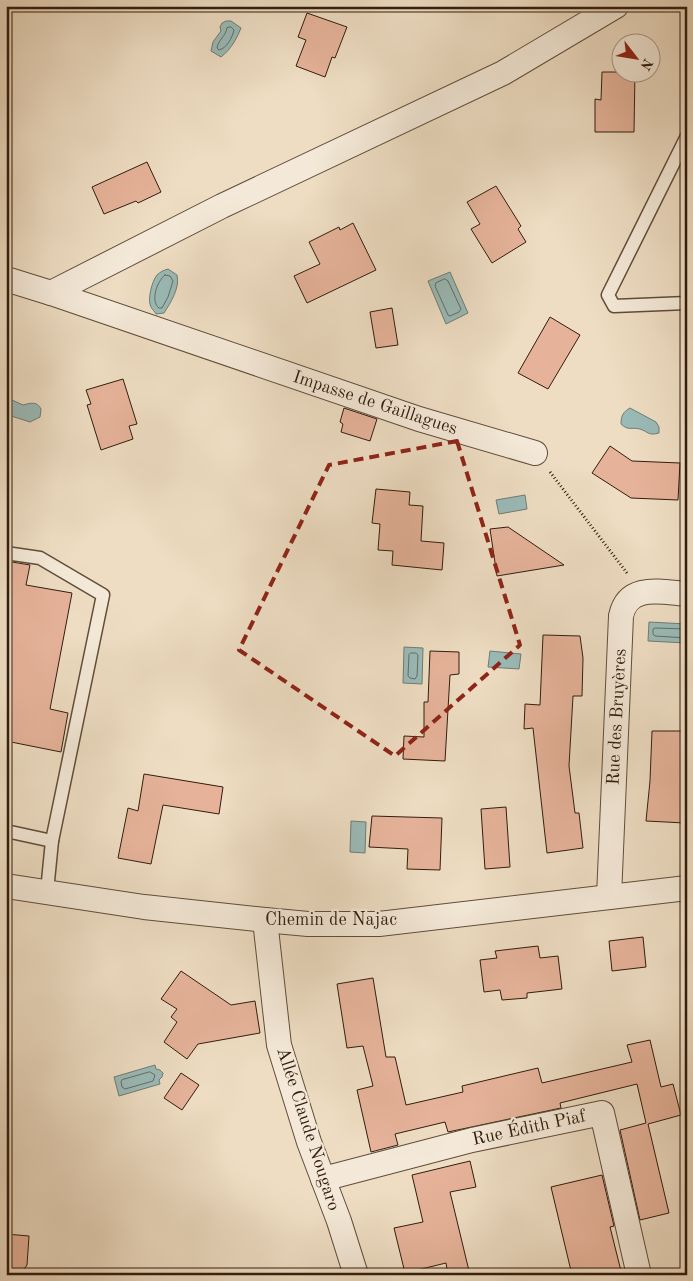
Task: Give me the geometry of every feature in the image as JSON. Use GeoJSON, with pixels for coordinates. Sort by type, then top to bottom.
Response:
{"type":"FeatureCollection","features":[{"type":"Feature","properties":{"kind":"street"},"geometry":{"type":"LineString","coordinates":[[51,294],[222,206],[503,73],[616,6]]}},
{"type":"Feature","properties":{"kind":"street","name":"Impasse de Gaillagues"},"geometry":{"type":"LineString","coordinates":[[6,280],[419,420],[535,453]]}},
{"type":"Feature","properties":{"kind":"street"},"geometry":{"type":"LineString","coordinates":[[640,592],[687,594]]}},
{"type":"Feature","properties":{"kind":"street","name":"Rue des Bruyères"},"geometry":{"type":"LineString","coordinates":[[609,897],[621,616],[623,606],[630,598],[640,592]]}},
{"type":"Feature","properties":{"kind":"street","name":"Chemin de Najac"},"geometry":{"type":"LineString","coordinates":[[6,886],[144,907],[308,924],[379,924],[687,888]]}},
{"type":"Feature","properties":{"kind":"street","name":"Allée Claude Nougaro"},"geometry":{"type":"LineString","coordinates":[[264,920],[279,1045],[309,1142],[324,1179],[356,1275]]}},
{"type":"Feature","properties":{"kind":"street","name":"Rue Édith Piaf"},"geometry":{"type":"LineString","coordinates":[[324,1179],[472,1140],[602,1113],[639,1275]]}},
{"type":"Feature","properties":{"kind":"lane"},"geometry":{"type":"LineString","coordinates":[[687,136],[608,296],[614,306],[687,302]]}},
{"type":"Feature","properties":{"kind":"lane"},"geometry":{"type":"LineString","coordinates":[[6,552],[40,558],[103,595],[52,842],[47,891]]}},
{"type":"Feature","properties":{"kind":"lane"},"geometry":{"type":"LineString","coordinates":[[6,831],[52,842]]}},
{"type":"Feature","properties":{"kind":"path"},"geometry":{"type":"LineString","coordinates":[[535,453],[628,573],[640,592]]}},
{"type":"Feature","properties":{"kind":"highlighted area"},"geometry":{"type":"Polygon","coordinates":[[[457,441],[520,645],[395,756],[239,650],[329,465],[457,441]]]}},
{"type":"Feature","properties":{"kind":"water"},"geometry":{"type":"Polygon","coordinates":[[[231,21],[241,28],[233,44],[221,57],[211,51],[213,42],[221,31],[222,23],[231,21]]]}},
{"type":"Feature","properties":{"kind":"water"},"geometry":{"type":"Polygon","coordinates":[[[168,269],[177,275],[176,290],[164,313],[156,314],[150,304],[152,286],[157,275],[168,269]]]}},
{"type":"Feature","properties":{"kind":"water"},"geometry":{"type":"Polygon","coordinates":[[[450,272],[468,313],[446,324],[428,281],[450,272]]]}},
{"type":"Feature","properties":{"kind":"water"},"geometry":{"type":"Polygon","coordinates":[[[12,400],[23,405],[31,403],[38,405],[41,409],[40,417],[30,422],[8,415],[6,413],[6,404],[12,400]]]}},
{"type":"Feature","properties":{"kind":"water"},"geometry":{"type":"Polygon","coordinates":[[[630,408],[656,422],[659,427],[659,433],[651,434],[621,424],[623,414],[630,408]]]}},
{"type":"Feature","properties":{"kind":"water"},"geometry":{"type":"Polygon","coordinates":[[[525,495],[527,509],[499,514],[496,500],[525,495]]]}},
{"type":"Feature","properties":{"kind":"water"},"geometry":{"type":"Polygon","coordinates":[[[649,622],[687,624],[686,643],[648,641],[649,622]]]}},
{"type":"Feature","properties":{"kind":"water"},"geometry":{"type":"Polygon","coordinates":[[[404,647],[423,648],[422,684],[403,683],[404,647]]]}},
{"type":"Feature","properties":{"kind":"water"},"geometry":{"type":"Polygon","coordinates":[[[490,651],[521,654],[519,669],[488,667],[490,651]]]}},
{"type":"Feature","properties":{"kind":"water"},"geometry":{"type":"Polygon","coordinates":[[[351,821],[366,822],[365,853],[350,852],[351,821]]]}},
{"type":"Feature","properties":{"kind":"water"},"geometry":{"type":"Polygon","coordinates":[[[155,1065],[156,1069],[163,1073],[159,1080],[160,1084],[119,1096],[114,1077],[155,1065]]]}},
{"type":"Feature","properties":{"kind":"building"},"geometry":{"type":"Polygon","coordinates":[[[307,13],[347,27],[335,58],[332,57],[325,77],[296,66],[306,40],[298,37],[307,13]]]}},
{"type":"Feature","properties":{"kind":"building"},"geometry":{"type":"Polygon","coordinates":[[[602,72],[610,72],[610,82],[635,82],[634,132],[595,132],[595,99],[601,100],[602,72]]]}},
{"type":"Feature","properties":{"kind":"building"},"geometry":{"type":"Polygon","coordinates":[[[147,162],[161,192],[138,203],[136,201],[104,214],[92,187],[147,162]]]}},
{"type":"Feature","properties":{"kind":"building"},"geometry":{"type":"Polygon","coordinates":[[[496,186],[521,226],[518,229],[526,242],[492,263],[471,229],[480,224],[467,202],[496,186]]]}},
{"type":"Feature","properties":{"kind":"building"},"geometry":{"type":"Polygon","coordinates":[[[353,223],[376,270],[307,303],[294,276],[320,264],[309,242],[339,227],[340,230],[353,223]]]}},
{"type":"Feature","properties":{"kind":"building"},"geometry":{"type":"Polygon","coordinates":[[[392,308],[398,345],[376,348],[370,312],[392,308]]]}},
{"type":"Feature","properties":{"kind":"building"},"geometry":{"type":"Polygon","coordinates":[[[550,317],[580,335],[548,389],[518,373],[550,317]]]}},
{"type":"Feature","properties":{"kind":"building"},"geometry":{"type":"Polygon","coordinates":[[[123,379],[137,424],[129,426],[133,439],[101,450],[87,405],[91,404],[86,390],[123,379]]]}},
{"type":"Feature","properties":{"kind":"building"},"geometry":{"type":"Polygon","coordinates":[[[344,408],[377,419],[370,441],[341,432],[343,424],[340,422],[344,408]]]}},
{"type":"Feature","properties":{"kind":"building"},"geometry":{"type":"Polygon","coordinates":[[[610,446],[632,461],[680,463],[678,500],[631,498],[592,473],[610,446]]]}},
{"type":"Feature","properties":{"kind":"building"},"geometry":{"type":"Polygon","coordinates":[[[376,489],[410,492],[409,505],[423,506],[421,541],[444,543],[442,570],[392,565],[393,551],[378,550],[380,524],[372,523],[376,489]]]}},
{"type":"Feature","properties":{"kind":"building"},"geometry":{"type":"Polygon","coordinates":[[[508,527],[564,565],[497,576],[490,529],[508,527]]]}},
{"type":"Feature","properties":{"kind":"building"},"geometry":{"type":"Polygon","coordinates":[[[6,561],[30,565],[26,585],[72,593],[50,709],[68,713],[61,752],[6,741],[6,561]]]}},
{"type":"Feature","properties":{"kind":"building"},"geometry":{"type":"Polygon","coordinates":[[[543,635],[580,636],[583,658],[582,696],[573,696],[569,766],[575,813],[579,813],[583,848],[547,853],[533,728],[524,729],[525,704],[540,705],[543,635]]]}},
{"type":"Feature","properties":{"kind":"building"},"geometry":{"type":"Polygon","coordinates":[[[430,651],[459,652],[459,674],[450,675],[445,761],[403,759],[404,736],[424,737],[424,702],[428,702],[430,651]]]}},
{"type":"Feature","properties":{"kind":"building"},"geometry":{"type":"Polygon","coordinates":[[[652,731],[687,731],[685,823],[646,821],[652,731]]]}},
{"type":"Feature","properties":{"kind":"building"},"geometry":{"type":"Polygon","coordinates":[[[144,774],[223,787],[219,814],[163,805],[151,864],[118,858],[128,808],[138,811],[144,774]]]}},
{"type":"Feature","properties":{"kind":"building"},"geometry":{"type":"Polygon","coordinates":[[[506,807],[510,867],[485,869],[481,809],[506,807]]]}},
{"type":"Feature","properties":{"kind":"building"},"geometry":{"type":"Polygon","coordinates":[[[372,816],[442,818],[440,870],[407,869],[408,849],[369,847],[372,816]]]}},
{"type":"Feature","properties":{"kind":"building"},"geometry":{"type":"Polygon","coordinates":[[[643,937],[646,967],[612,971],[609,941],[643,937]]]}},
{"type":"Feature","properties":{"kind":"building"},"geometry":{"type":"Polygon","coordinates":[[[538,946],[540,958],[558,956],[562,989],[527,993],[527,998],[502,1000],[500,990],[484,992],[480,960],[497,958],[495,951],[538,946]]]}},
{"type":"Feature","properties":{"kind":"building"},"geometry":{"type":"Polygon","coordinates":[[[181,971],[231,1005],[255,1001],[260,1033],[198,1044],[187,1059],[164,1042],[177,1022],[171,1017],[177,1009],[161,999],[181,971]]]}},
{"type":"Feature","properties":{"kind":"building"},"geometry":{"type":"Polygon","coordinates":[[[373,978],[386,1057],[395,1057],[406,1105],[463,1092],[462,1086],[538,1068],[542,1083],[632,1062],[627,1045],[650,1040],[661,1087],[673,1084],[681,1115],[648,1124],[669,1213],[640,1220],[620,1130],[646,1123],[637,1084],[560,1103],[561,1108],[448,1132],[445,1122],[395,1134],[398,1145],[371,1152],[357,1090],[373,1086],[363,1046],[347,1048],[337,984],[373,978]]]}},
{"type":"Feature","properties":{"kind":"building"},"geometry":{"type":"Polygon","coordinates":[[[181,1073],[199,1085],[182,1110],[164,1098],[181,1073]]]}},
{"type":"Feature","properties":{"kind":"building"},"geometry":{"type":"Polygon","coordinates":[[[470,1161],[476,1187],[450,1192],[470,1275],[448,1275],[446,1263],[405,1273],[394,1228],[423,1222],[412,1175],[470,1161]]]}},
{"type":"Feature","properties":{"kind":"building"},"geometry":{"type":"Polygon","coordinates":[[[602,1175],[614,1226],[610,1227],[622,1275],[572,1275],[551,1187],[602,1175]]]}},
{"type":"Feature","properties":{"kind":"building"},"geometry":{"type":"Polygon","coordinates":[[[6,1234],[29,1236],[27,1265],[20,1275],[6,1275],[6,1234]]]}}]}
